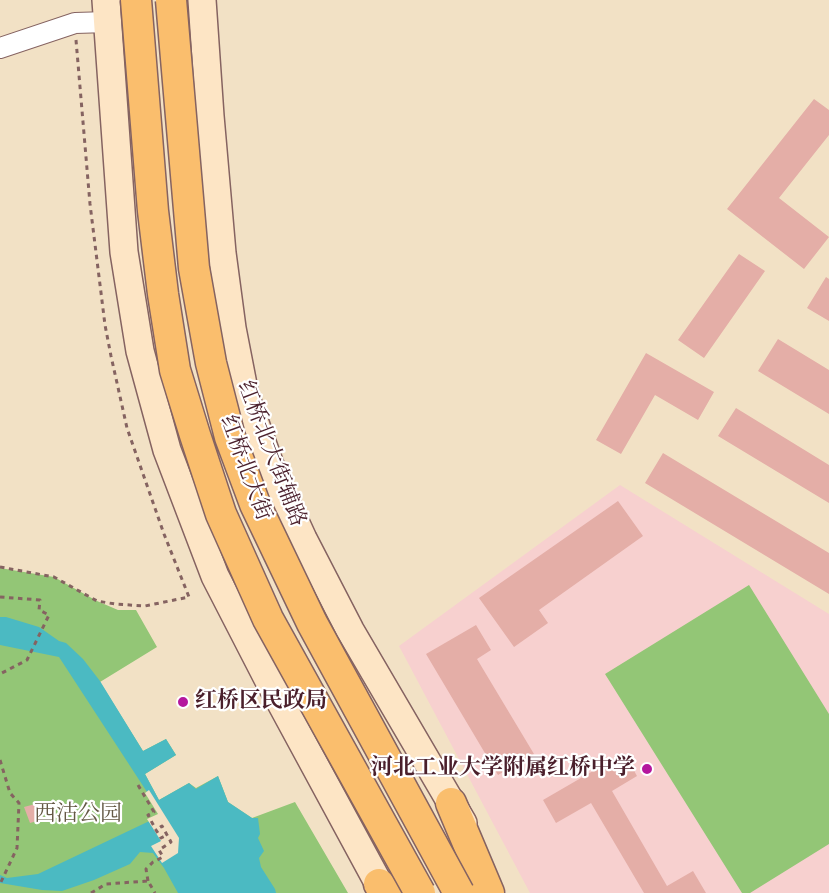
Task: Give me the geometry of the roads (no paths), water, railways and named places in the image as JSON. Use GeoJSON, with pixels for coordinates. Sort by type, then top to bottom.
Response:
{"type":"FeatureCollection","features":[{"type":"Feature","properties":{"kind":"main road","name":"红桥北大街"},"geometry":{"type":"LineString","coordinates":[[136,0],[153,212],[163,294],[175,370],[195,435],[221,514],[268,619],[420,893]]}},
{"type":"Feature","properties":{"kind":"main road","name":"红桥北大街"},"geometry":{"type":"LineString","coordinates":[[171,0],[194,268],[212,363],[230,438],[255,504],[312,623],[460,893]]}},
{"type":"Feature","properties":{"kind":"main road","name":"红桥北大街辅路"},"geometry":{"type":"LineString","coordinates":[[202,0],[222,253],[232,328],[245,395],[274,476],[303,539],[350,630],[506,893]]}},
{"type":"Feature","properties":{"kind":"main road"},"geometry":{"type":"LineString","coordinates":[[107,11],[124,252],[140,351],[166,450],[215,576],[268,679],[383,890]]}},
{"type":"Feature","properties":{"kind":"main road"},"geometry":{"type":"LineString","coordinates":[[115,125],[210,116]]}},
{"type":"Feature","properties":{"kind":"main road"},"geometry":{"type":"LineString","coordinates":[[451,803],[489,893]]}},
{"type":"Feature","properties":{"kind":"street"},"geometry":{"type":"LineString","coordinates":[[0,48],[75,24],[107,11]]}},
{"type":"Feature","properties":{"kind":"water"},"geometry":{"type":"Polygon","coordinates":[[[0,617],[39,627],[59,641],[66,643],[83,659],[100,681],[143,751],[166,739],[176,755],[145,774],[159,800],[189,783],[196,789],[218,776],[228,802],[252,818],[258,818],[260,834],[258,838],[264,851],[259,858],[261,867],[276,893],[178,893],[153,853],[140,852],[130,864],[62,891],[0,883],[0,875],[7,878],[38,874],[162,815],[59,657],[0,645],[0,617]]]}},
{"type":"Feature","properties":{"kind":"place","name":"红桥区民政局"},"geometry":{"type":"Point","coordinates":[183,702]}},
{"type":"Feature","properties":{"kind":"place","name":"河北工业大学附属红桥中学"},"geometry":{"type":"Point","coordinates":[647,769]}},
{"type":"Feature","properties":{"kind":"park label","name":"西沽公园"},"geometry":{"type":"Point","coordinates":[78,815]}}]}
